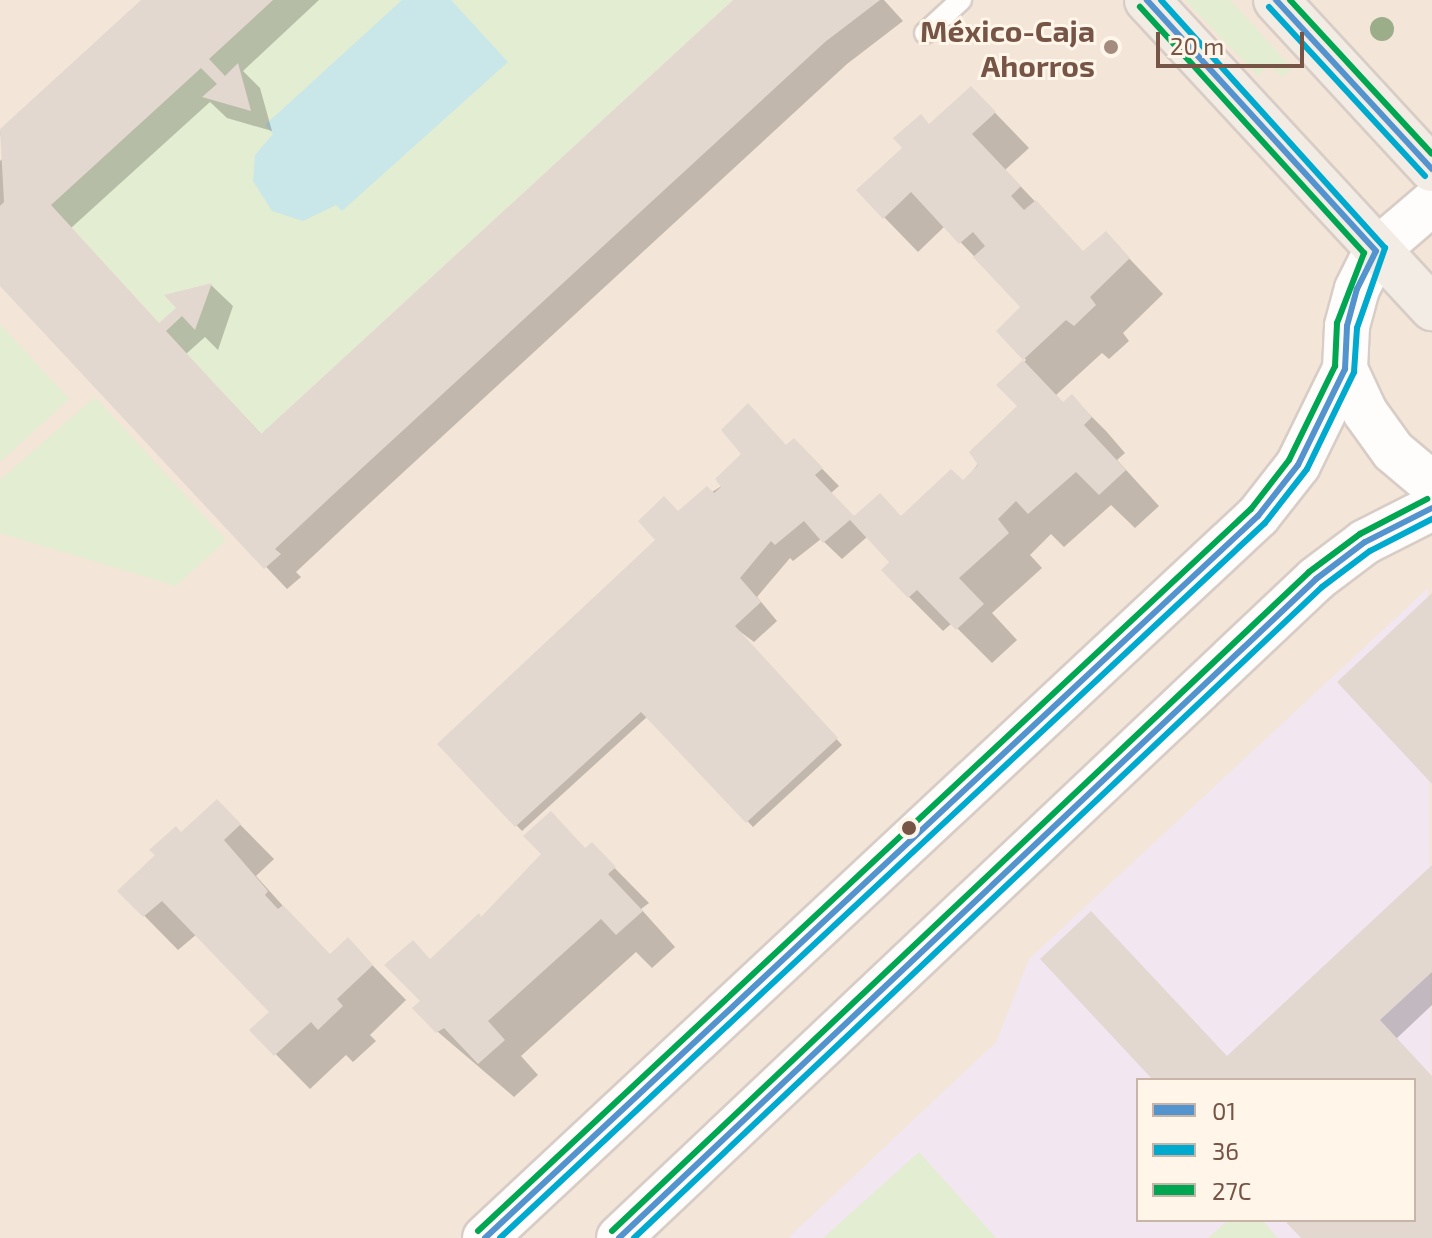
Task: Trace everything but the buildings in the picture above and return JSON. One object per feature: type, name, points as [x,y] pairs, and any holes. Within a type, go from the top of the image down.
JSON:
[{"type":"main road","points":[[1147,0],[1432,308]]},
{"type":"main road","points":[[1276,0],[1432,169]]},
{"type":"main road","points":[[485,1238],[1258,516],[1298,465],[1345,369],[1351,314],[1376,251],[1432,203]]},
{"type":"main road","points":[[1345,369],[1365,412],[1393,451],[1432,484]]},
{"type":"main road","points":[[619,1238],[1316,579],[1365,542],[1432,508]]},
{"type":"lane","points":[[925,33],[961,0]]},
{"type":"shaded area","points":[[0,0],[1432,0],[1432,1238],[0,1238]]},
{"type":"shaded area","points":[[1428,588],[1432,1238],[788,1238],[996,1042],[1029,959]]},
{"type":"green space","points":[[273,0],[733,0],[261,434],[166,331],[182,316],[195,329],[211,283],[165,295],[176,308],[159,323],[51,205],[201,68],[217,84],[203,96],[251,111],[239,64],[225,76],[209,59]]},
{"type":"green space","points":[[1185,0],[1230,0],[1292,68],[1282,77],[1268,64],[1258,76]]},
{"type":"green space","points":[[0,324],[69,399],[0,462]]},
{"type":"green space","points":[[95,397],[226,540],[176,586],[0,533],[0,480]]},
{"type":"green space","points":[[919,1152],[996,1238],[823,1238]]},
{"type":"green space","points":[[1226,1222],[1264,1222],[1278,1238],[1208,1238]]},
{"type":"water","points":[[402,0],[451,0],[508,62],[342,211],[336,205],[303,221],[272,211],[253,181],[255,155],[273,134],[265,125]]},
{"type":"transit line","name":"01","points":[[485,1238],[1258,516],[1298,465],[1345,369],[1347,326],[1357,289],[1376,251],[1147,0]]},
{"type":"transit line","name":"36","points":[[500,1238],[1265,523],[1307,469],[1354,372],[1357,328],[1385,248],[1161,0]]},
{"type":"transit line","name":"01","points":[[1276,0],[1432,169]]},
{"type":"transit line","name":"27C","points":[[1290,0],[1432,154]]},
{"type":"transit line","name":"27C","points":[[478,1231],[1251,509],[1289,460],[1335,366],[1337,323],[1364,253],[1140,7]]},
{"type":"transit line","name":"36","points":[[1269,7],[1425,176]]},
{"type":"transit line","name":"27C","points":[[612,1231],[1309,572],[1360,534],[1427,499]]},
{"type":"transit line","name":"01","points":[[619,1238],[1316,579],[1365,542],[1432,508]]},
{"type":"transit line","name":"36","points":[[634,1238],[1322,587],[1370,551],[1432,519]]},
{"type":"place","name":"México-Caja Ahorros","points":[[1111,47]]}]
